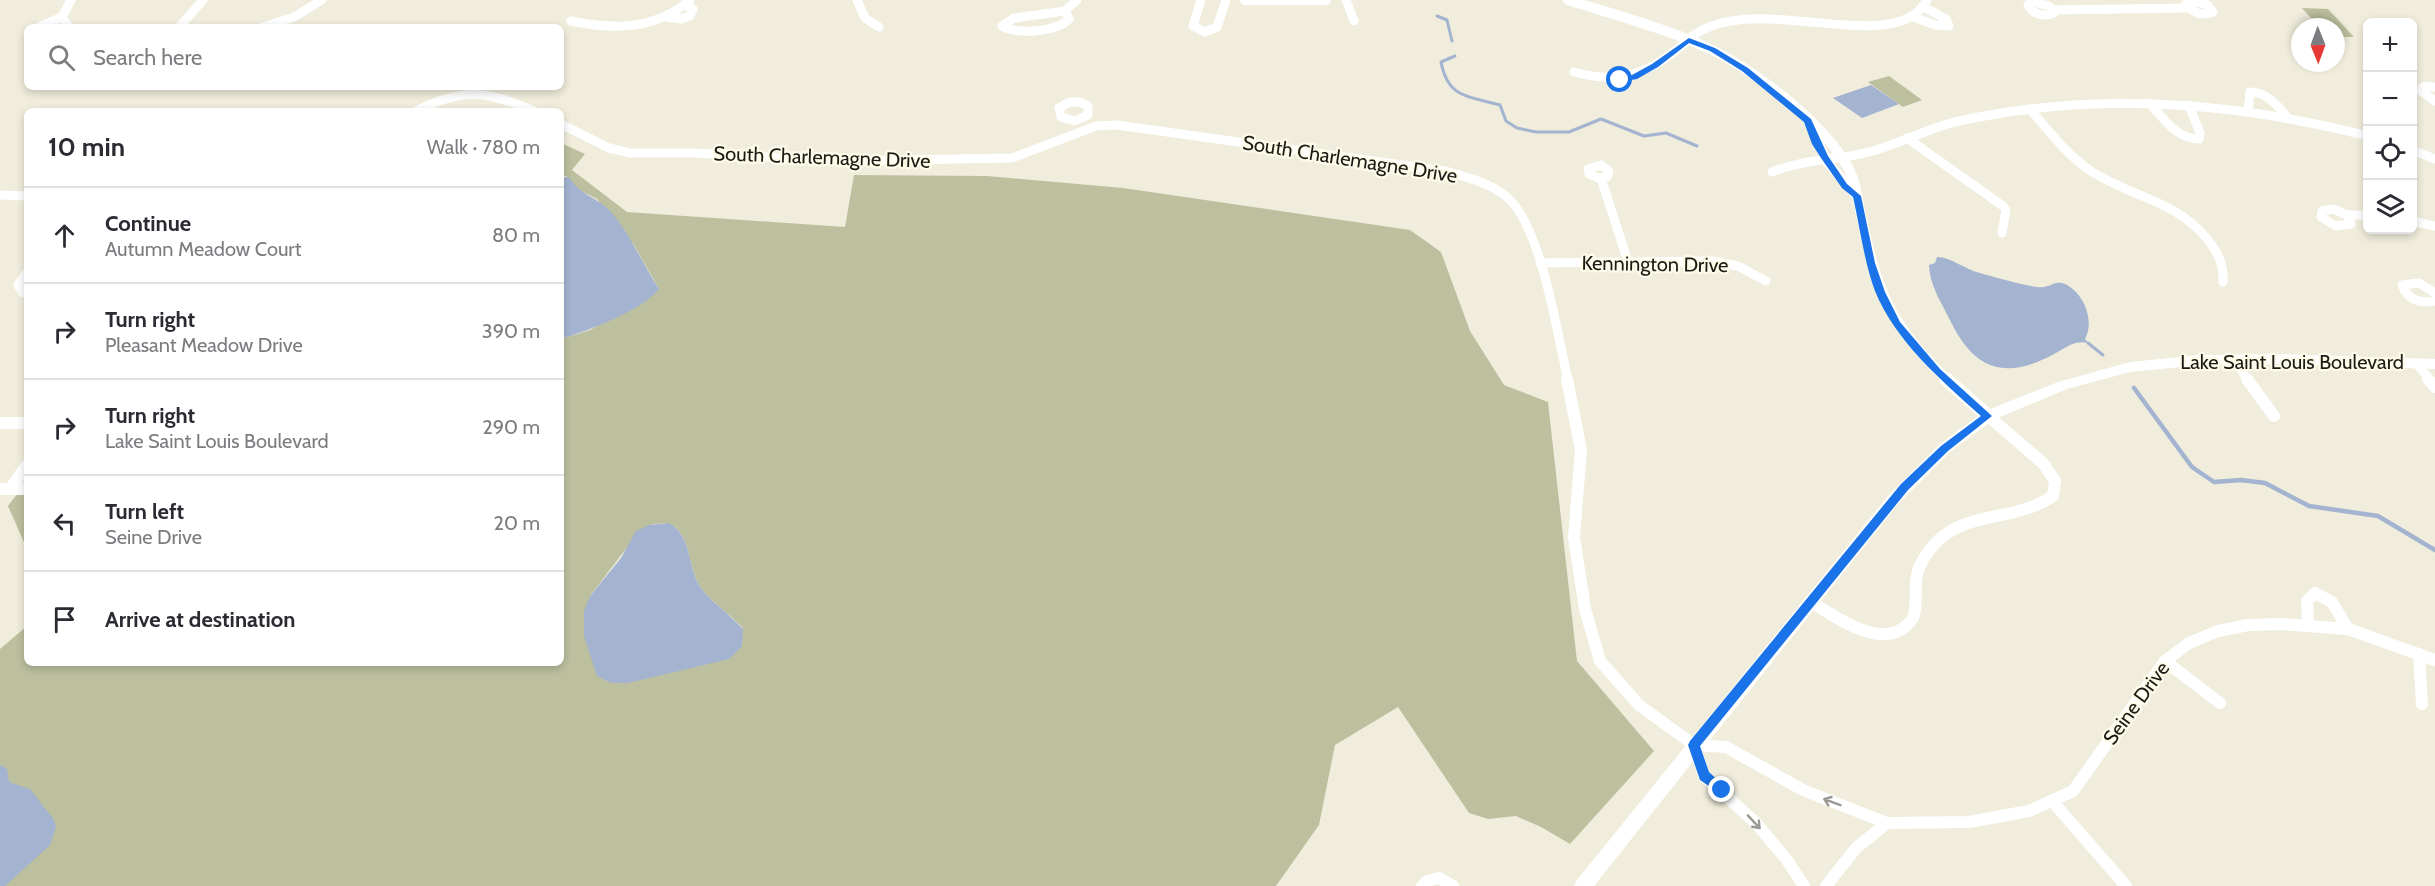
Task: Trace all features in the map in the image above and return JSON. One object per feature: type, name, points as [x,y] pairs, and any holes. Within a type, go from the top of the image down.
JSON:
[{"type":"main road","name":"Lake Saint Louis Boulevard","points":[[1583,886],[1694,745],[1904,487],[1945,448],[1988,416],[2063,385],[2130,368],[2184,361],[2233,359],[2435,364]]},
{"type":"street","points":[[46,24],[62,17],[71,0]]},
{"type":"street","points":[[182,24],[202,0]]},
{"type":"street","points":[[272,24],[294,17],[322,0]]},
{"type":"street","points":[[857,0],[866,18],[879,27]]},
{"type":"street","points":[[1065,11],[1069,18],[1064,24],[1016,32],[1007,31],[1002,26],[1006,21],[1014,18],[1065,11],[1077,0]]},
{"type":"street","points":[[1201,0],[1193,26],[1204,32],[1217,27],[1226,0]]},
{"type":"street","points":[[1245,0],[1326,0]]},
{"type":"street","points":[[1346,0],[1354,21]]},
{"type":"street","points":[[1558,0],[1570,1],[1642,21],[1712,49],[1745,70],[1831,141],[1857,183],[1857,196],[1871,263],[1880,292],[1897,323],[1937,372],[2043,463],[2055,481],[2053,496],[2041,506],[1987,516],[1951,530],[1925,555],[1914,585],[1915,614],[1908,626],[1895,632],[1878,634],[1858,631],[1810,601]]},
{"type":"street","points":[[2053,10],[2050,15],[2036,14],[2028,7],[2034,1],[2046,4],[2053,10],[2188,8],[2202,14],[2213,12],[2211,6],[2205,2],[2189,2],[2186,4],[2188,8]]},
{"type":"street","points":[[571,21],[598,28],[622,27],[667,16],[688,2]]},
{"type":"street","points":[[1574,72],[1607,80],[1634,77],[1655,65],[1699,32],[1744,19],[1776,17],[1843,25],[1879,25],[1911,16],[1925,4],[1941,15],[1949,26],[1935,25],[1911,16]]},
{"type":"street","points":[[62,17],[67,24]]},
{"type":"street","points":[[2435,87],[2424,86],[2420,90],[2435,101]]},
{"type":"street","points":[[422,108],[448,96],[475,92],[507,98],[528,108]]},
{"type":"street","points":[[2248,110],[2250,92],[2259,92],[2288,117]]},
{"type":"street","points":[[2149,103],[2179,135],[2199,139],[2189,105]]},
{"type":"street","points":[[1772,172],[1801,161],[1875,151],[1957,121],[2030,109],[2149,103],[2189,105],[2248,110],[2363,135]]},
{"type":"street","points":[[2030,109],[2070,155],[2098,176],[2152,196],[2186,215],[2199,226],[2224,264],[2223,282]]},
{"type":"street","points":[[1080,120],[1085,130]]},
{"type":"street","points":[[1808,120],[1816,144],[1825,158],[1844,186],[1857,196]]},
{"type":"street","name":"South Charlemagne Drive","points":[[564,125],[609,148],[630,153],[695,153],[850,161],[1012,158],[1085,130],[1117,125],[1429,169],[1476,179],[1510,200],[1522,215],[1540,263],[1580,429],[1581,450],[1577,475],[1574,537],[1585,609],[1600,660],[1639,705],[1694,745]]},
{"type":"street","points":[[1907,138],[2003,206],[2006,210],[2002,233]]},
{"type":"street","points":[[2417,152],[2435,159]]},
{"type":"street","points":[[1602,178],[1628,262]]},
{"type":"street","points":[[0,195],[24,196]]},
{"type":"street","points":[[2347,215],[2363,215]]},
{"type":"street","points":[[2417,222],[2435,226]]},
{"type":"street","name":"Kennington Drive","points":[[1540,263],[1712,261],[1738,266],[1766,280]]},
{"type":"street","points":[[24,276],[18,285],[24,293]]},
{"type":"street","points":[[2435,293],[2418,283],[2408,282],[2402,285],[2407,295],[2417,300],[2428,303],[2435,301]]},
{"type":"street","points":[[2233,359],[2274,417]]},
{"type":"street","points":[[2416,363],[2435,387]]},
{"type":"street","points":[[0,423],[24,423]]},
{"type":"street","points":[[5,489],[24,468]]},
{"type":"street","points":[[5,489],[24,489]]},
{"type":"street","points":[[2308,624],[2307,601],[2314,593],[2330,599],[2339,610],[2348,629]]},
{"type":"street","name":"Seine Drive","points":[[1694,745],[1726,747],[1745,760],[1803,790],[1887,823],[1969,822],[2029,811],[2073,791],[2165,661],[2189,643],[2218,631],[2248,625],[2308,624],[2348,629],[2435,660]]},
{"type":"street","points":[[2420,654],[2422,704]]},
{"type":"street","points":[[2165,661],[2220,703]]},
{"type":"street","points":[[1694,745],[1704,776],[1756,823],[1787,860],[1804,886]]},
{"type":"street","points":[[2052,802],[2126,886]]},
{"type":"street","points":[[1826,886],[1856,848],[1887,823]]},
{"type":"street","points":[[1422,886],[1427,881],[1439,879],[1454,886]]},
{"type":"green space","points":[[2302,8],[2328,9],[2336,18],[2311,18]]},
{"type":"green space","points":[[2345,27],[2354,37],[2345,37]]},
{"type":"green space","points":[[1889,76],[1922,100],[1903,107],[1868,82]]},
{"type":"green space","points":[[564,144],[585,154],[572,170],[627,212],[845,227],[854,175],[987,176],[1123,188],[1410,230],[1441,252],[1470,331],[1504,385],[1548,402],[1577,661],[1654,751],[1570,844],[1516,816],[1488,819],[1469,813],[1398,707],[1335,745],[1319,825],[1276,886],[0,886],[0,649],[24,629],[24,666],[564,666],[564,338],[590,330],[659,289],[634,245],[597,199],[579,190],[564,176]],"holes":[[[669,523],[682,535],[699,585],[743,628],[656,675],[628,683],[590,596],[645,528],[652,524]]]},
{"type":"green space","points":[[24,485],[24,542],[8,506]]},
{"type":"water","points":[[1871,85],[1899,104],[1862,118],[1833,98]]},
{"type":"water","points":[[564,177],[570,178],[579,189],[612,213],[659,289],[627,313],[564,338]]},
{"type":"water","points":[[1937,257],[1948,259],[1975,271],[2022,284],[2038,287],[2056,283],[2065,284],[2078,294],[2086,308],[2089,324],[2085,339],[2088,343],[2074,344],[2022,367],[1995,366],[1983,361],[1961,340],[1937,296],[1929,265],[1935,263]]},
{"type":"water","points":[[669,523],[682,535],[699,585],[743,629],[742,646],[729,659],[628,683],[611,683],[597,676],[584,636],[584,611],[590,596],[621,558],[636,531],[649,525]]},
{"type":"water","points":[[0,765],[7,769],[9,782],[30,789],[54,820],[56,827],[50,845],[5,886],[0,886]]},
{"type":"waterway","points":[[1437,16],[1447,20],[1452,41]]},
{"type":"waterway","points":[[1455,56],[1441,62],[1449,83],[1462,94],[1500,105],[1506,121],[1517,128],[1536,132],[1569,132],[1601,119],[1644,136],[1666,133],[1697,146]]},
{"type":"waterway","points":[[2088,343],[2103,355]]},
{"type":"waterway","points":[[2134,388],[2192,467],[2214,482],[2241,480],[2265,483],[2309,506],[2378,516],[2435,550]]},
{"type":"route","points":[[1620,80],[1634,77],[1655,65],[1689,40],[1712,49],[1745,70],[1808,120],[1816,144],[1825,158],[1844,186],[1857,196],[1871,263],[1880,292],[1897,323],[1937,372],[1988,416],[1945,448],[1904,487],[1694,745],[1704,776],[1722,790]]}]
